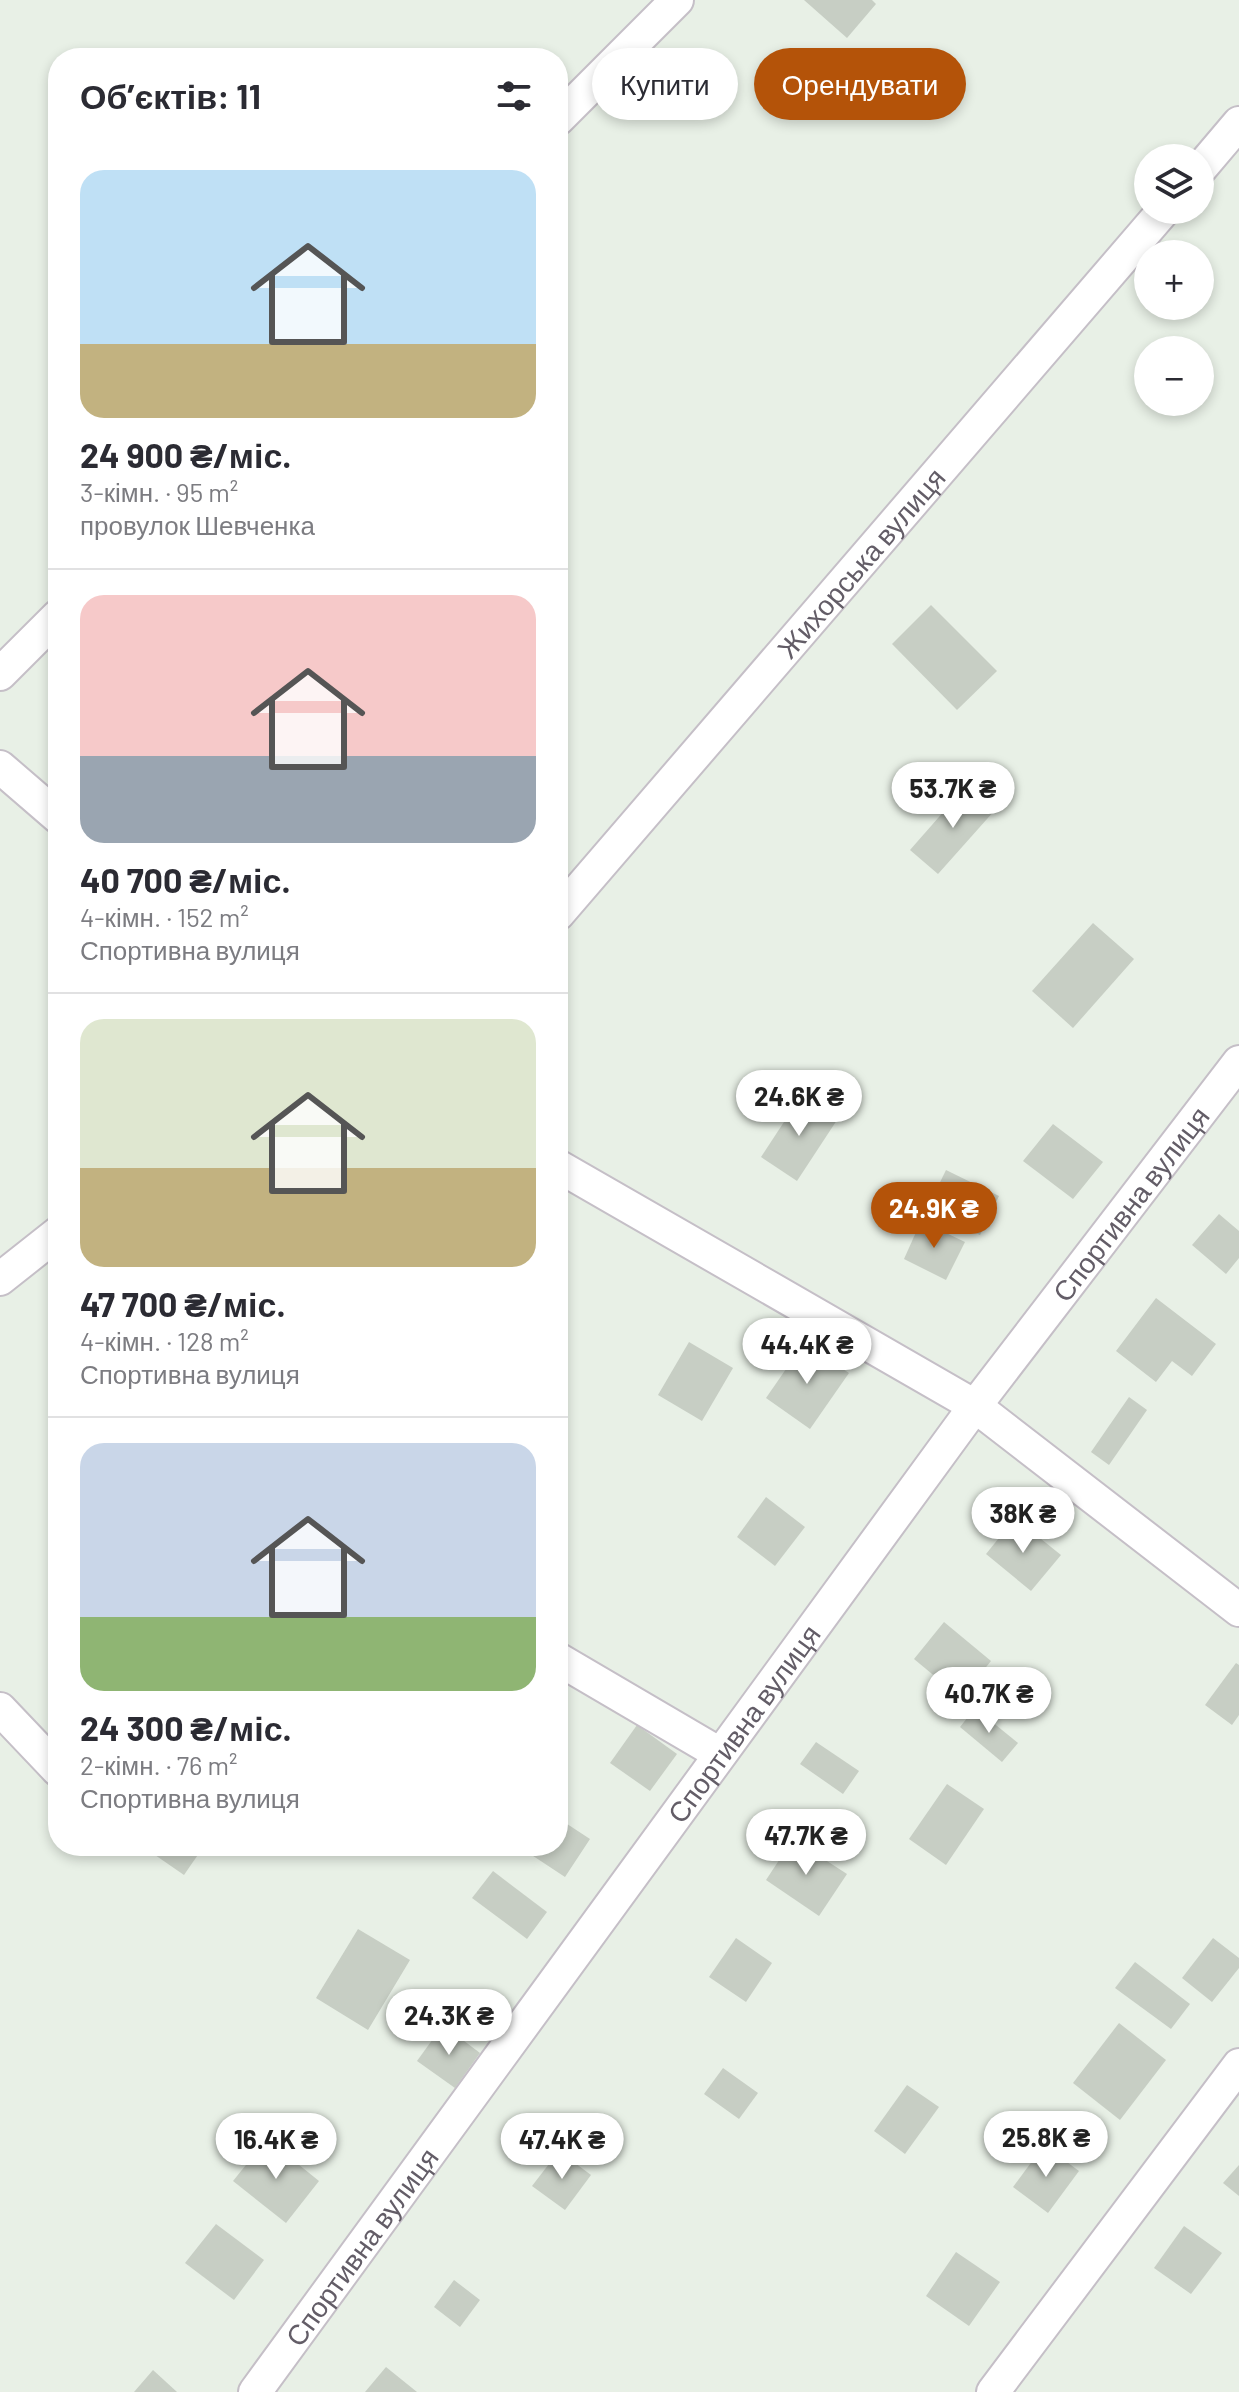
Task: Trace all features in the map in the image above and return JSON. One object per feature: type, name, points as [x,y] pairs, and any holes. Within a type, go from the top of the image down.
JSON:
[{"type":"street","points":[[568,109],[677,0]]},
{"type":"street","points":[[1214,152],[1239,123]]},
{"type":"street","name":"Жихорська вулиця","points":[[568,902],[1152,224]]},
{"type":"street","points":[[0,674],[48,626]]},
{"type":"street","points":[[0,767],[48,808]]},
{"type":"street","name":"Спортивна вулиця","points":[[255,2392],[975,1406],[1239,1062]]},
{"type":"street","points":[[568,1172],[975,1406],[1239,1610]]},
{"type":"street","points":[[0,1279],[48,1241]]},
{"type":"street","points":[[568,1665],[720,1754]]},
{"type":"street","points":[[0,1709],[48,1759]]},
{"type":"street","points":[[993,2392],[1239,2065]]},
{"type":"building","points":[[804,0],[872,0],[876,4],[847,38]]},
{"type":"building","points":[[931,605],[997,671],[957,710],[892,644]]},
{"type":"building","points":[[967,785],[995,810],[938,874],[910,850]]},
{"type":"building","points":[[1093,923],[1134,959],[1073,1028],[1032,991]]},
{"type":"building","points":[[801,1096],[837,1120],[797,1181],[761,1157]]},
{"type":"building","points":[[1053,1124],[1103,1162],[1073,1199],[1023,1161]]},
{"type":"building","points":[[946,1170],[999,1196],[980,1235],[927,1209]]},
{"type":"building","points":[[1219,1214],[1239,1231],[1239,1258],[1226,1274],[1192,1245]]},
{"type":"building","points":[[921,1221],[965,1242],[946,1280],[904,1259]]},
{"type":"building","points":[[1156,1298],[1216,1344],[1192,1376],[1172,1361],[1156,1382],[1116,1351]]},
{"type":"building","points":[[689,1342],[733,1368],[702,1421],[658,1395]]},
{"type":"building","points":[[804,1343],[849,1373],[810,1429],[766,1398]]},
{"type":"building","points":[[1129,1397],[1147,1410],[1109,1465],[1091,1452]]},
{"type":"building","points":[[766,1497],[805,1527],[775,1566],[737,1537]]},
{"type":"building","points":[[1015,1518],[1061,1555],[1031,1591],[986,1554]]},
{"type":"building","points":[[944,1622],[991,1661],[961,1698],[914,1659]]},
{"type":"building","points":[[1236,1663],[1239,1665],[1239,1715],[1232,1725],[1205,1705]]},
{"type":"building","points":[[975,1708],[1018,1743],[1002,1762],[960,1727]]},
{"type":"building","points":[[637,1725],[677,1754],[650,1791],[610,1763]]},
{"type":"building","points":[[816,1742],[859,1771],[843,1794],[800,1764]]},
{"type":"building","points":[[947,1784],[984,1809],[946,1865],[909,1839]]},
{"type":"building","points":[[568,1825],[590,1839],[565,1877],[533,1856],[568,1856]]},
{"type":"building","points":[[793,1839],[847,1874],[819,1916],[766,1880]]},
{"type":"building","points":[[156,1856],[197,1856],[184,1875]]},
{"type":"building","points":[[493,1871],[547,1912],[527,1939],[472,1898]]},
{"type":"building","points":[[358,1929],[410,1960],[368,2030],[316,1998]]},
{"type":"building","points":[[736,1938],[772,1963],[746,2002],[709,1977]]},
{"type":"building","points":[[1213,1938],[1239,1958],[1239,1968],[1212,2002],[1182,1978]]},
{"type":"building","points":[[1135,1962],[1190,2004],[1171,2029],[1115,1988]]},
{"type":"building","points":[[1119,2023],[1166,2060],[1120,2120],[1073,2083]]},
{"type":"building","points":[[443,2025],[480,2053],[455,2088],[417,2061]]},
{"type":"building","points":[[723,2068],[758,2093],[739,2119],[704,2094]]},
{"type":"building","points":[[907,2085],[939,2107],[905,2154],[874,2131]]},
{"type":"building","points":[[267,2139],[319,2181],[286,2223],[233,2181]]},
{"type":"building","points":[[1044,2145],[1079,2171],[1048,2213],[1013,2187]]},
{"type":"building","points":[[559,2151],[591,2175],[565,2210],[532,2186]]},
{"type":"building","points":[[1239,2165],[1239,2196],[1223,2183]]},
{"type":"building","points":[[216,2224],[264,2260],[234,2300],[185,2263]]},
{"type":"building","points":[[1184,2226],[1222,2253],[1191,2294],[1154,2268]]},
{"type":"building","points":[[956,2252],[1000,2282],[969,2326],[926,2296]]},
{"type":"building","points":[[454,2280],[480,2300],[460,2327],[434,2307]]},
{"type":"building","points":[[386,2367],[417,2392],[365,2392]]},
{"type":"building","points":[[153,2370],[177,2392],[134,2392]]}]
